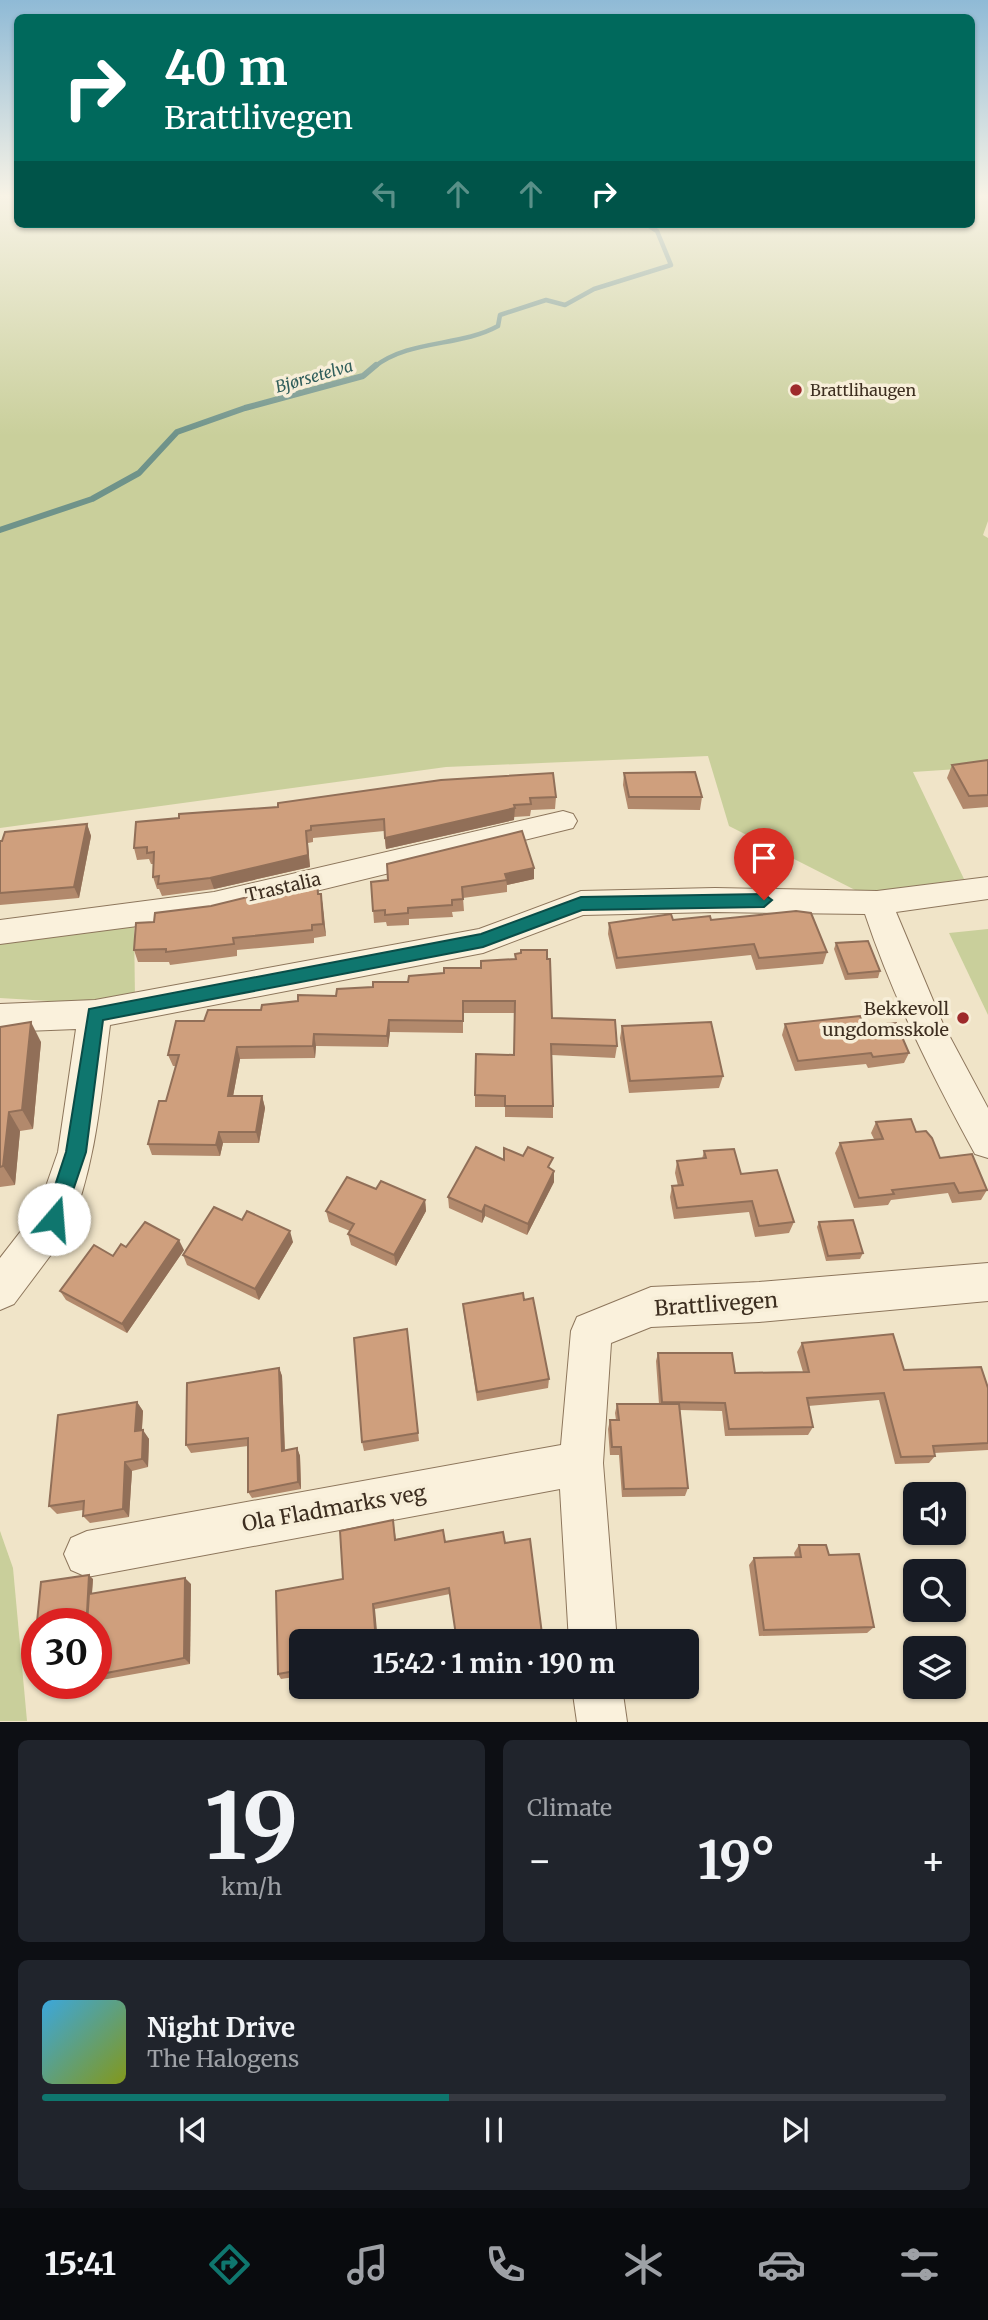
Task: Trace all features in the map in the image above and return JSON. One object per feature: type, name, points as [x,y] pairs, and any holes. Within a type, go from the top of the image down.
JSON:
[{"type":"street","name":"Trastalia","points":[[0,932],[214,904],[563,821]]},
{"type":"street","points":[[0,1018],[95,1014],[483,941],[581,903],[715,900],[877,903],[988,888]]},
{"type":"street","points":[[877,903],[891,947],[954,1083],[988,1142]]},
{"type":"street","points":[[0,1290],[54,1219],[76,1152],[95,1014]]},
{"type":"street","name":"Brattlivegen","points":[[592,1629],[581,1463],[591,1331],[651,1307],[759,1302],[988,1282]]},
{"type":"street","name":"Ola Fladmarks veg","points":[[87,1553],[581,1463]]},
{"type":"street","points":[[598,1699],[601,1721]]},
{"type":"green space","points":[[0,275],[988,275],[988,521],[983,535],[988,538],[988,767],[913,772],[964,879],[863,894],[729,826],[708,756],[446,767],[0,828]]},
{"type":"green space","points":[[134,921],[135,1000],[98,1004],[0,998],[0,940]]},
{"type":"green space","points":[[988,929],[988,1015],[949,933]]},
{"type":"green space","points":[[0,1531],[13,1568],[21,1655],[21,1699],[25,1699],[27,1721],[0,1721]]},
{"type":"building","points":[[988,760],[988,795],[969,796],[952,765]]},
{"type":"building","points":[[695,772],[702,797],[629,797],[624,773]]},
{"type":"building","points":[[553,773],[556,797],[530,798],[531,804],[514,805],[515,808],[385,838],[384,819],[311,826],[311,830],[306,831],[308,855],[210,878],[158,884],[159,876],[153,877],[154,852],[147,853],[147,847],[134,848],[136,822],[179,818],[179,814],[278,807],[278,803],[441,780]]},
{"type":"building","points":[[87,824],[74,887],[0,893],[0,841],[5,832]]},
{"type":"building","points":[[522,831],[534,868],[505,874],[507,880],[462,887],[463,899],[452,900],[452,905],[408,908],[408,913],[385,915],[385,910],[373,911],[371,882],[388,880],[387,864]]},
{"type":"building","points":[[317,881],[318,894],[321,894],[323,924],[312,925],[312,930],[233,938],[234,944],[166,952],[166,949],[134,950],[136,923],[154,922],[155,913],[211,906]]},
{"type":"building","points":[[796,911],[811,913],[827,952],[759,958],[754,944],[617,958],[609,923],[671,914],[673,920],[710,916],[711,920]]},
{"type":"building","points":[[868,941],[880,971],[848,974],[836,943]]},
{"type":"building","points":[[521,950],[547,950],[547,959],[550,959],[552,1018],[615,1020],[617,1046],[551,1044],[553,1106],[505,1106],[505,1096],[475,1095],[476,1054],[514,1055],[515,1001],[463,1001],[463,1021],[389,1020],[387,1036],[314,1034],[313,1046],[237,1047],[228,1096],[262,1096],[256,1132],[219,1132],[216,1145],[148,1144],[159,1101],[166,1101],[179,1055],[168,1055],[176,1021],[204,1021],[208,1010],[261,1010],[262,1005],[298,1001],[298,995],[336,996],[337,989],[373,987],[373,982],[408,982],[409,976],[444,973],[444,968],[481,968],[481,961],[516,959],[515,954],[521,953]]},
{"type":"building","points":[[860,1016],[864,1026],[896,1023],[909,1053],[873,1057],[871,1053],[798,1061],[785,1024]]},
{"type":"building","points":[[31,1022],[22,1110],[9,1112],[3,1166],[0,1167],[0,1027]]},
{"type":"building","points":[[711,1022],[723,1076],[630,1081],[622,1026]]},
{"type":"building","points":[[911,1119],[916,1132],[926,1131],[932,1138],[940,1158],[972,1154],[987,1190],[959,1193],[954,1183],[892,1190],[894,1194],[859,1198],[840,1143],[883,1139],[876,1122]]},
{"type":"building","points":[[476,1147],[504,1160],[504,1148],[523,1156],[528,1147],[553,1158],[548,1167],[554,1171],[528,1224],[485,1205],[482,1212],[448,1197]]},
{"type":"building","points":[[734,1149],[741,1174],[777,1170],[794,1222],[759,1226],[752,1201],[677,1208],[672,1186],[683,1185],[677,1161],[706,1158],[704,1151]]},
{"type":"building","points":[[347,1177],[376,1189],[381,1181],[425,1200],[394,1255],[348,1234],[354,1224],[326,1211]]},
{"type":"building","points":[[214,1207],[242,1220],[247,1211],[290,1231],[255,1289],[183,1255]]},
{"type":"building","points":[[853,1220],[863,1253],[828,1256],[819,1222]]},
{"type":"building","points":[[145,1222],[179,1240],[122,1324],[60,1291],[94,1245],[113,1256],[121,1244],[126,1247]]},
{"type":"building","points":[[523,1293],[524,1300],[533,1298],[549,1379],[477,1392],[463,1304]]},
{"type":"building","points":[[407,1329],[418,1433],[362,1442],[354,1338]]},
{"type":"building","points":[[893,1334],[904,1370],[981,1367],[988,1388],[988,1443],[933,1446],[935,1456],[901,1457],[884,1393],[807,1398],[813,1427],[729,1429],[725,1403],[662,1402],[658,1353],[732,1353],[735,1373],[809,1372],[802,1343]]},
{"type":"building","points":[[279,1368],[282,1451],[297,1448],[298,1482],[248,1492],[248,1438],[186,1445],[187,1383]]},
{"type":"building","points":[[137,1402],[135,1431],[143,1430],[142,1459],[125,1462],[123,1509],[83,1516],[84,1501],[49,1506],[58,1415]]},
{"type":"building","points":[[617,1404],[679,1404],[688,1488],[624,1489],[621,1447],[612,1447],[610,1420],[619,1420]]},
{"type":"building","points":[[393,1520],[395,1540],[443,1530],[445,1542],[503,1532],[505,1543],[530,1539],[541,1629],[455,1629],[449,1588],[373,1604],[375,1629],[289,1629],[289,1672],[278,1674],[276,1591],[343,1579],[340,1531]]},
{"type":"building","points":[[799,1545],[826,1545],[829,1555],[859,1554],[874,1627],[764,1630],[754,1558],[801,1557]]},
{"type":"building","points":[[89,1575],[87,1608],[38,1608],[41,1582]]},
{"type":"building","points":[[185,1578],[184,1658],[112,1672],[112,1608],[88,1608],[89,1594]]},
{"type":"waterway","name":"Bjørsetelva","points":[[374,367],[388,358],[419,347],[483,333],[498,326],[500,315],[546,300],[565,305],[594,289],[638,275]]},
{"type":"waterway","name":"Bjørsetelva","points":[[0,530],[92,499],[139,473],[177,432],[245,408],[363,376],[376,365]]},
{"type":"place","name":"Brattlihaugen","points":[[796,390]]},
{"type":"place","name":"Bekkevoll ungdomsskole","points":[[963,1018]]},
{"type":"route","points":[[54,1219],[76,1152],[95,1014],[229,991],[352,964],[483,941],[581,903],[764,900]]}]
